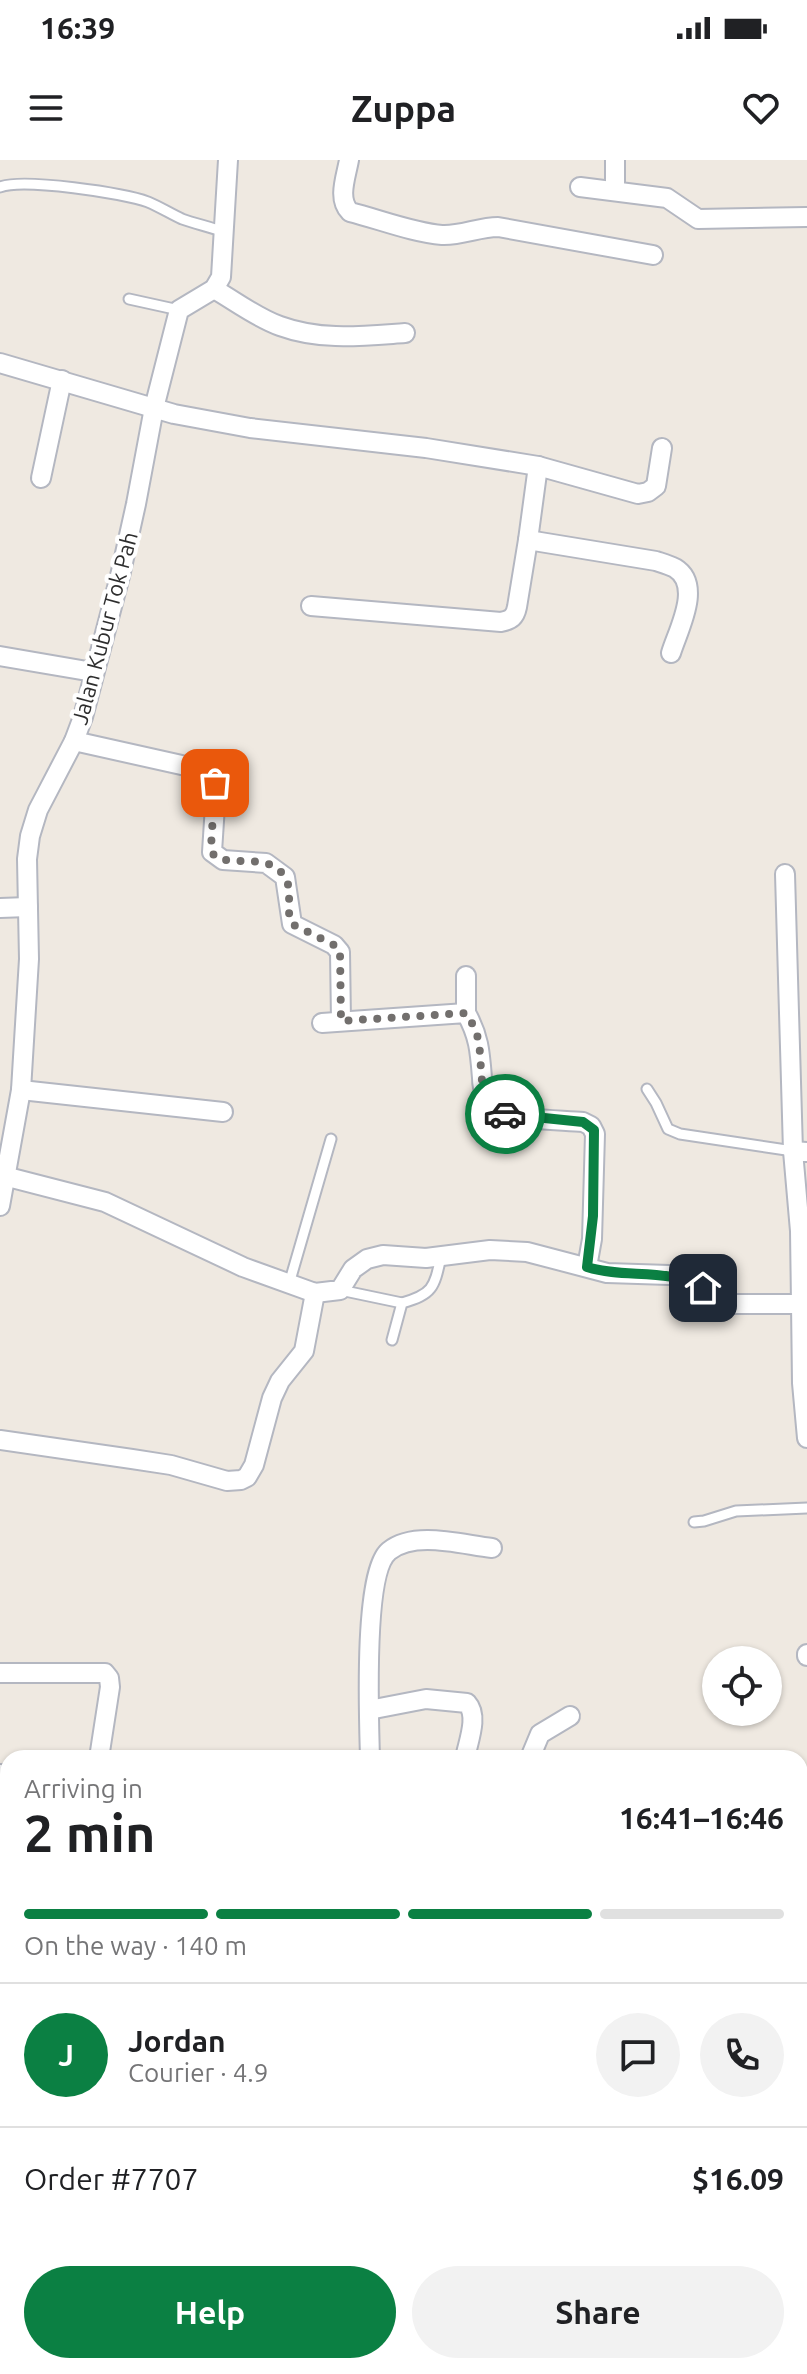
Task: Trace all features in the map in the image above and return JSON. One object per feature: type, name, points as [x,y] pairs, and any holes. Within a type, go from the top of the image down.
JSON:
[{"type":"street","points":[[179,310],[214,289],[221,277],[228,160]]},
{"type":"street","points":[[349,160],[343,199],[350,212],[440,235],[458,235],[482,227],[498,227],[653,255]]},
{"type":"street","points":[[615,160],[615,189]]},
{"type":"street","points":[[580,187],[615,189],[667,198],[698,219],[807,217]]},
{"type":"street","points":[[214,289],[278,326],[312,335],[343,337],[405,333]]},
{"type":"street","name":"Jalan Kubur Tok Pah","points":[[0,1206],[3,1175],[21,1090],[29,959],[27,859],[30,836],[38,810],[83,717],[136,504],[154,408],[179,310]]},
{"type":"street","points":[[0,363],[154,408],[250,428],[426,448],[538,466],[638,494],[656,486],[662,448]]},
{"type":"street","points":[[41,478],[62,380]]},
{"type":"street","points":[[311,606],[509,621],[517,607],[538,466]]},
{"type":"street","points":[[528,540],[620,554],[675,568],[688,585],[688,598],[671,653]]},
{"type":"street","points":[[0,656],[93,672]]},
{"type":"street","points":[[74,741],[195,768],[212,777],[216,790],[211,847],[214,856],[223,860],[266,863],[285,877],[292,924],[334,945],[340,952],[341,1021]]},
{"type":"street","points":[[785,874],[800,1152],[801,1304],[807,1438]]},
{"type":"street","points":[[0,908],[28,907]]},
{"type":"street","points":[[466,976],[466,1013],[477,1033],[482,1084],[487,1101],[496,1111],[510,1116],[583,1122],[594,1130],[593,1216],[587,1267]]},
{"type":"street","points":[[322,1023],[466,1013]]},
{"type":"street","points":[[21,1090],[223,1112]]},
{"type":"street","points":[[3,1175],[105,1202],[243,1267],[315,1293],[340,1290],[353,1269],[367,1259],[383,1255],[426,1258],[490,1250],[527,1252],[607,1273],[686,1278],[721,1301],[733,1304],[801,1304]]},
{"type":"street","points":[[0,1440],[171,1465],[227,1481],[241,1480],[254,1465],[272,1398],[280,1381],[304,1351],[315,1293]]},
{"type":"street","points":[[370,1750],[371,1608],[380,1564],[387,1552],[422,1540],[492,1548]]},
{"type":"street","points":[[0,1673],[105,1673],[110,1687],[100,1750]]},
{"type":"street","points":[[369,1710],[426,1699],[467,1703],[473,1716],[467,1750]]},
{"type":"street","points":[[533,1750],[540,1734],[570,1716]]},
{"type":"lane","points":[[0,187],[16,183],[40,184],[129,198],[148,202],[183,219],[224,232]]},
{"type":"lane","points":[[129,299],[179,310]]},
{"type":"lane","points":[[647,1089],[668,1129],[680,1134],[800,1152]]},
{"type":"lane","points":[[289,1284],[331,1139]]},
{"type":"lane","points":[[340,1290],[402,1303],[423,1297],[431,1290],[442,1256]]},
{"type":"lane","points":[[392,1340],[402,1303]]},
{"type":"lane","points":[[694,1522],[736,1511],[807,1508]]},
{"type":"way so far","points":[[215,783],[211,847],[214,856],[223,860],[266,863],[285,877],[292,924],[334,945],[340,952],[341,1021],[466,1013],[477,1033],[482,1084],[487,1101],[496,1111],[505,1114]]},
{"type":"route","points":[[505,1114],[583,1122],[594,1130],[592,1239],[587,1267],[607,1273],[686,1278],[703,1288]]}]
